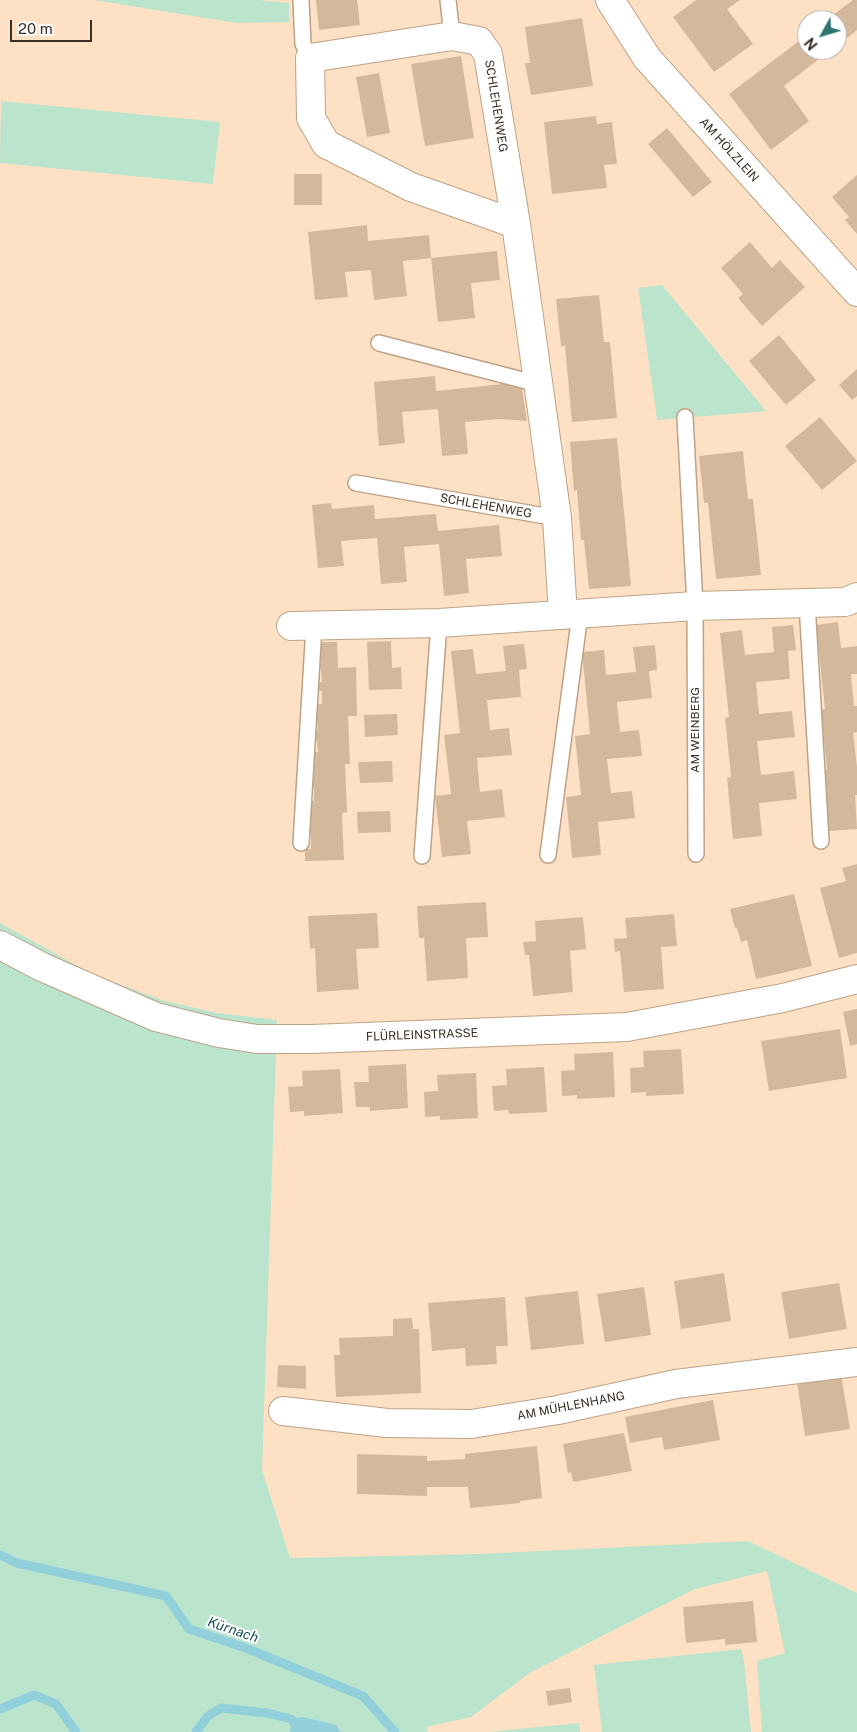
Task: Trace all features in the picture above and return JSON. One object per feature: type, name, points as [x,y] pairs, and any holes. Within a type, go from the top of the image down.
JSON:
[{"type":"street","name":"AM HÖLZLEIN","points":[[610,0],[647,58],[857,292]]},
{"type":"street","name":"SCHLEHENWEG","points":[[310,58],[452,36],[479,41],[488,54],[516,224],[571,615]]},
{"type":"street","points":[[310,58],[311,118],[326,144],[411,187],[516,224]]},
{"type":"street","points":[[303,626],[440,623],[695,606],[845,602],[857,597]]},
{"type":"street","name":"FLÜRLEINSTRASSE","points":[[0,945],[42,967],[156,1017],[219,1033],[257,1039],[311,1039],[627,1027],[783,998],[857,980]]},
{"type":"street","name":"AM MÜHLENHANG","points":[[283,1411],[387,1423],[471,1424],[558,1410],[676,1384],[857,1362]]},
{"type":"lane","points":[[301,0],[303,44],[310,58]]},
{"type":"lane","points":[[448,0],[452,36]]},
{"type":"lane","points":[[379,343],[538,384]]},
{"type":"lane","name":"AM WEINBERG","points":[[685,417],[695,606],[696,854]]},
{"type":"lane","name":"SCHLEHENWEG","points":[[356,483],[557,518]]},
{"type":"lane","points":[[807,603],[821,841]]},
{"type":"lane","points":[[548,855],[571,615]]},
{"type":"lane","points":[[422,856],[440,623]]},
{"type":"lane","points":[[301,844],[303,626]]},
{"type":"green space","points":[[94,0],[258,0],[289,3],[289,22],[236,23]]},
{"type":"green space","points":[[1,101],[220,122],[213,184],[0,163]]},
{"type":"green space","points":[[662,285],[766,411],[657,420],[638,288]]},
{"type":"green space","points":[[0,923],[92,974],[165,1001],[217,1013],[277,1020],[262,1470],[290,1558],[478,1554],[748,1541],[857,1593],[857,1732],[762,1732],[757,1661],[785,1653],[767,1571],[695,1589],[531,1672],[471,1717],[427,1727],[427,1732],[341,1732],[336,1725],[291,1719],[290,1732],[0,1732]]},
{"type":"green space","points":[[741,1649],[744,1660],[751,1732],[602,1732],[594,1665]]},
{"type":"green space","points":[[579,1723],[580,1732],[488,1732]]},
{"type":"water","points":[[303,1717],[336,1725],[341,1732],[290,1732],[291,1719]]},
{"type":"building","points":[[316,0],[357,0],[360,25],[319,30]]},
{"type":"building","points":[[696,0],[740,0],[727,9],[753,44],[714,72],[673,17]]},
{"type":"building","points":[[853,0],[857,0],[857,30],[847,38],[847,10],[840,10]]},
{"type":"building","points":[[582,18],[593,86],[531,95],[525,63],[530,63],[525,27]]},
{"type":"building","points":[[797,43],[797,60],[818,60],[784,86],[809,121],[771,150],[729,94]]},
{"type":"building","points":[[461,56],[474,138],[425,146],[411,64]]},
{"type":"building","points":[[379,73],[390,133],[367,137],[356,77]]},
{"type":"building","points":[[596,116],[597,124],[612,122],[617,164],[604,165],[607,188],[552,194],[544,122]]},
{"type":"building","points":[[667,128],[712,182],[693,197],[648,144]]},
{"type":"building","points":[[294,174],[322,174],[322,205],[294,205]]},
{"type":"building","points":[[857,175],[857,234],[845,220],[849,217],[832,197]]},
{"type":"building","points":[[367,225],[368,241],[429,235],[431,258],[403,261],[407,296],[374,300],[371,270],[345,272],[348,297],[315,300],[308,232]]},
{"type":"building","points":[[750,242],[772,268],[780,260],[805,287],[762,326],[738,298],[743,294],[721,268]]},
{"type":"building","points":[[497,251],[500,280],[471,283],[475,318],[438,322],[431,258]]},
{"type":"building","points":[[599,295],[604,342],[610,342],[617,418],[572,422],[565,346],[561,346],[556,299]]},
{"type":"building","points":[[779,335],[816,380],[786,405],[749,361]]},
{"type":"building","points":[[857,369],[857,396],[852,400],[839,385]]},
{"type":"building","points":[[435,376],[436,391],[521,382],[527,421],[500,419],[465,422],[468,454],[442,456],[438,409],[402,412],[405,443],[379,446],[374,382]]},
{"type":"building","points":[[820,417],[857,461],[822,490],[785,446]]},
{"type":"building","points":[[617,438],[631,586],[589,589],[584,540],[581,540],[577,490],[574,491],[570,442]]},
{"type":"building","points":[[743,451],[748,499],[753,499],[761,575],[716,579],[708,503],[704,503],[699,456]]},
{"type":"building","points":[[331,503],[332,509],[374,505],[375,519],[436,514],[438,531],[499,525],[502,556],[466,559],[469,593],[444,596],[439,544],[404,547],[407,582],[381,584],[377,538],[341,541],[344,566],[318,568],[312,505]]},
{"type":"building","points":[[838,622],[841,648],[857,646],[857,674],[851,674],[854,706],[857,706],[857,732],[853,733],[857,767],[857,795],[855,795],[857,829],[829,831],[823,770],[827,770],[821,710],[825,709],[816,625]]},
{"type":"building","points":[[793,625],[796,650],[788,651],[790,679],[756,682],[759,714],[792,711],[795,737],[757,741],[761,775],[794,771],[797,799],[759,803],[762,836],[733,839],[727,778],[731,777],[725,718],[729,717],[720,633],[742,630],[745,655],[774,652],[772,627]]},
{"type":"building","points":[[391,641],[392,668],[401,667],[402,689],[369,690],[367,642]]},
{"type":"building","points":[[315,642],[337,642],[338,668],[356,667],[357,716],[348,716],[350,764],[345,764],[347,812],[342,813],[344,860],[305,861],[305,849],[311,849],[311,835],[305,835],[305,826],[310,826],[308,801],[314,801],[314,787],[308,788],[308,778],[314,778],[312,752],[318,752],[317,741],[312,741],[311,731],[318,730],[315,704],[322,704],[322,691],[317,691],[316,682],[322,682],[321,669],[317,669]]},
{"type":"building","points":[[524,644],[527,669],[519,670],[521,697],[487,700],[490,730],[509,728],[512,755],[477,758],[480,792],[502,789],[505,817],[467,821],[471,854],[442,857],[435,796],[451,794],[444,735],[460,733],[451,651],[473,649],[476,674],[506,671],[503,646]]},
{"type":"building","points":[[655,645],[657,670],[649,671],[652,698],[617,702],[620,732],[639,730],[642,756],[607,759],[611,793],[632,791],[635,818],[598,822],[601,855],[572,858],[566,797],[581,795],[575,736],[590,734],[582,652],[604,650],[606,675],[636,672],[633,647]]},
{"type":"building","points":[[397,714],[398,735],[365,737],[364,715]]},
{"type":"building","points":[[392,761],[393,782],[360,783],[358,762]]},
{"type":"building","points":[[390,811],[391,832],[358,833],[357,812]]},
{"type":"building","points":[[857,864],[857,953],[839,958],[820,888],[846,881],[842,868]]},
{"type":"building","points":[[794,894],[812,966],[756,979],[747,940],[741,942],[730,909]]},
{"type":"building","points":[[486,902],[488,937],[466,938],[468,978],[427,981],[424,938],[419,938],[417,906]]},
{"type":"building","points":[[377,913],[379,948],[356,949],[359,989],[317,992],[315,948],[310,949],[308,916]]},
{"type":"building","points":[[674,914],[677,946],[661,947],[664,989],[624,992],[620,951],[615,952],[614,939],[627,938],[625,918]]},
{"type":"building","points":[[583,917],[586,949],[570,951],[573,992],[533,996],[529,955],[525,955],[523,942],[536,941],[535,921]]},
{"type":"building","points":[[857,1009],[857,1044],[850,1046],[843,1012]]},
{"type":"building","points":[[840,1029],[847,1078],[769,1091],[761,1041]]},
{"type":"building","points":[[681,1049],[684,1094],[646,1096],[646,1092],[631,1093],[630,1068],[644,1067],[643,1051]]},
{"type":"building","points":[[613,1052],[615,1097],[577,1099],[577,1095],[562,1096],[561,1071],[575,1070],[574,1054]]},
{"type":"building","points":[[406,1064],[408,1108],[370,1111],[370,1107],[356,1107],[354,1082],[369,1082],[368,1066]]},
{"type":"building","points":[[544,1067],[547,1112],[509,1114],[508,1110],[494,1111],[492,1086],[507,1085],[506,1069]]},
{"type":"building","points":[[340,1069],[343,1113],[304,1116],[304,1111],[290,1112],[288,1087],[303,1086],[302,1071]]},
{"type":"building","points":[[476,1073],[478,1118],[440,1120],[440,1116],[425,1117],[424,1092],[438,1091],[437,1075]]},
{"type":"building","points":[[724,1273],[731,1321],[681,1329],[674,1281]]},
{"type":"building","points":[[839,1283],[847,1329],[789,1339],[781,1292]]},
{"type":"building","points":[[644,1287],[651,1335],[605,1342],[597,1294]]},
{"type":"building","points":[[578,1291],[584,1344],[531,1350],[525,1297]]},
{"type":"building","points":[[505,1297],[508,1346],[496,1346],[497,1364],[466,1366],[465,1348],[432,1351],[428,1303]]},
{"type":"building","points":[[412,1318],[413,1329],[419,1329],[421,1393],[336,1397],[334,1355],[340,1355],[339,1338],[393,1336],[393,1319]]},
{"type":"building","points":[[278,1365],[306,1366],[306,1389],[277,1387]]},
{"type":"building","points":[[841,1375],[850,1429],[805,1436],[797,1382]]},
{"type":"building","points":[[713,1400],[720,1440],[664,1450],[662,1437],[630,1443],[625,1417]]},
{"type":"building","points":[[624,1433],[632,1471],[573,1482],[571,1472],[568,1473],[563,1444]]},
{"type":"building","points":[[537,1446],[542,1498],[520,1501],[520,1503],[470,1508],[468,1487],[427,1487],[427,1496],[357,1494],[357,1454],[427,1456],[427,1461],[465,1459],[465,1454]]},
{"type":"building","points":[[753,1601],[757,1642],[725,1645],[725,1639],[686,1643],[683,1607]]},
{"type":"building","points":[[570,1688],[572,1702],[548,1706],[546,1691]]},
{"type":"waterway","name":"Kürnach","points":[[0,1555],[17,1563],[166,1596],[189,1629],[243,1647],[363,1696],[395,1732]]},
{"type":"waterway","name":"Kürnach","points":[[0,1709],[34,1695],[56,1704],[76,1732]]},
{"type":"waterway","name":"Kürnach","points":[[196,1732],[208,1716],[221,1708],[267,1713],[291,1719],[304,1732]]}]
